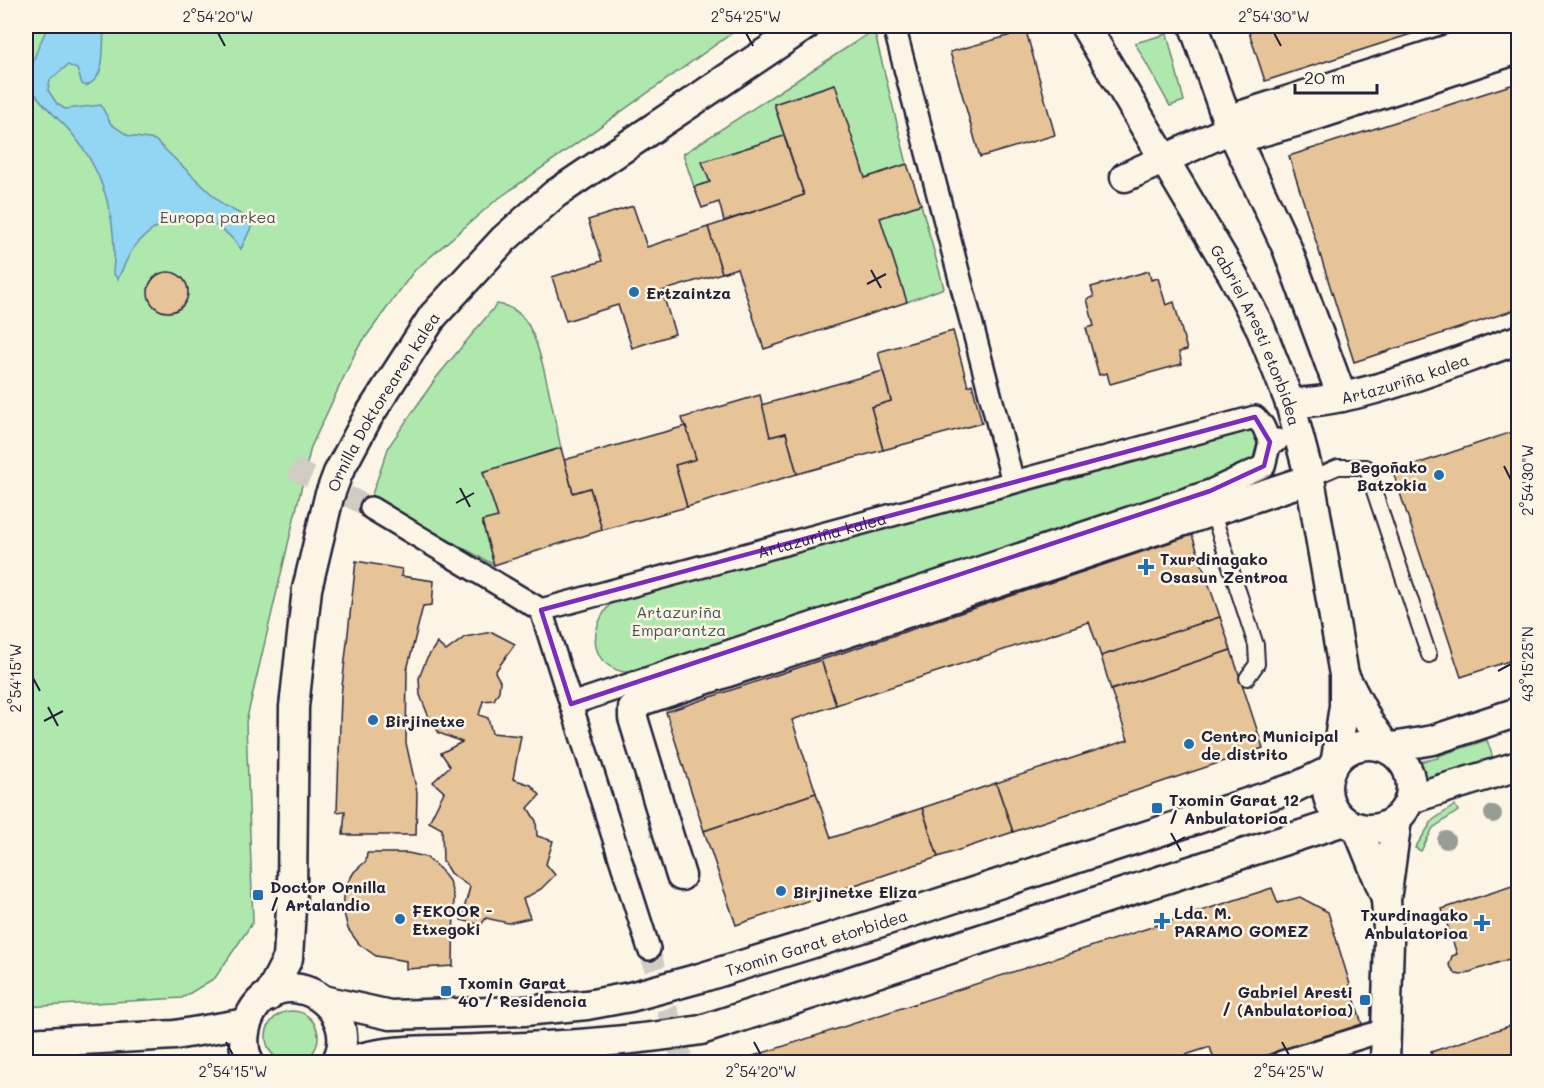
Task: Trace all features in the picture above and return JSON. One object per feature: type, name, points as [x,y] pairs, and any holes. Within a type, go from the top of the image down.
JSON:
[{"type":"street","name":"Ornilla Doktorearen kalea","points":[[246,1023],[251,1013],[268,997],[288,958],[292,892],[294,707],[306,596],[329,497],[338,473],[368,417],[433,316],[504,239],[555,194],[805,26]]},
{"type":"street","points":[[894,26],[1012,482]]},
{"type":"street","name":"Gabriel Aresti etorbidea","points":[[1085,26],[1249,306],[1290,403],[1310,479],[1344,675]]},
{"type":"street","points":[[1194,26],[1232,129],[1287,248],[1342,397]]},
{"type":"street","points":[[1125,177],[1162,158],[1232,129],[1518,27]]},
{"type":"street","points":[[1232,129],[1299,121],[1518,49]]},
{"type":"street","name":"Artazuriña kalea","points":[[1290,403],[1321,403],[1518,340]]},
{"type":"street","name":"Artazuriña kalea","points":[[541,610],[1256,417],[1274,441],[1264,466],[1210,491],[571,704]]},
{"type":"street","points":[[681,876],[633,718],[633,708],[644,700],[1310,479]]},
{"type":"street","points":[[371,508],[541,610],[649,949]]},
{"type":"street","points":[[1344,675],[1369,723],[1388,748],[1406,764],[1412,787],[1404,809],[1386,900],[1389,942],[1385,1062]]},
{"type":"street","points":[[1344,675],[1333,765],[1326,785],[1328,799],[1334,811],[1350,824],[1386,900]]},
{"type":"street","points":[[1333,765],[1347,750],[1360,745],[1374,744],[1388,748],[1433,740],[1518,712]]},
{"type":"street","name":"Txomin Garat etorbidea","points":[[268,997],[292,988],[390,1015],[524,1011],[587,1005],[630,997],[875,924],[1296,786],[1333,765]]},
{"type":"street","points":[[348,1062],[392,1053],[656,1038],[701,1030],[1350,824],[1371,829],[1385,826],[1404,809],[1518,766]]},
{"type":"street","points":[[288,958],[338,1019],[342,1032],[342,1044],[336,1062]]},
{"type":"street","points":[[26,1043],[175,1035],[246,1023],[243,1035],[248,1059],[175,1035]]},
{"type":"street","points":[[1282,1062],[1385,1030]]},
{"type":"lane","points":[[1310,479],[1338,467],[1366,467],[1429,655]]},
{"type":"lane","points":[[1212,511],[1256,645],[1257,664],[1247,678]]},
{"type":"highlighted area","points":[[1255,417],[1270,442],[1264,466],[1210,491],[571,704],[541,610]]},
{"type":"green space","name":"Europa parkea","points":[[26,26],[742,26],[495,201],[414,271],[357,349],[311,447],[246,722],[253,922],[215,978],[182,998],[26,1007]]},
{"type":"green space","points":[[874,30],[907,164],[865,178],[834,84],[774,104],[784,136],[703,162],[710,182],[694,187],[683,154]]},
{"type":"green space","points":[[1167,34],[1184,101],[1170,106],[1135,43]]},
{"type":"green space","points":[[921,204],[944,288],[907,302],[880,218]]},
{"type":"green space","points":[[497,304],[517,312],[532,333],[543,364],[561,448],[483,472],[498,517],[482,521],[494,565],[371,497],[389,446],[436,378]]},
{"type":"green space","name":"Artazuriña Emparantza","points":[[1247,422],[1264,438],[1255,465],[629,673],[605,663],[599,655],[596,634],[604,612],[612,602]]},
{"type":"green space","points":[[1487,740],[1493,758],[1440,776],[1438,773],[1426,780],[1419,762],[1438,758],[1438,756]]},
{"type":"green space","points":[[1455,805],[1458,811],[1433,828],[1421,851],[1415,848],[1433,820]]},
{"type":"green space","points":[[292,1011],[306,1015],[314,1023],[318,1037],[314,1051],[306,1059],[292,1063],[278,1059],[270,1051],[266,1037],[270,1023],[278,1015]]},
{"type":"water","points":[[48,26],[107,26],[104,31],[100,70],[93,82],[86,86],[82,84],[77,69],[68,65],[50,80],[48,90],[57,104],[65,109],[101,105],[111,124],[129,136],[155,140],[223,205],[254,221],[241,249],[217,226],[190,218],[175,220],[161,225],[135,246],[118,279],[113,273],[113,234],[110,215],[99,178],[91,161],[68,129],[31,88],[31,71]]},
{"type":"building","points":[[1247,26],[1436,26],[1265,81]]},
{"type":"building","points":[[1026,31],[1055,135],[980,157],[950,52]]},
{"type":"building","points":[[835,84],[865,178],[907,164],[921,204],[880,218],[907,302],[764,349],[737,268],[722,273],[708,227],[804,195],[774,104]]},
{"type":"building","points":[[1514,84],[1518,98],[1518,309],[1354,362],[1289,156]]},
{"type":"building","points":[[784,136],[804,195],[724,221],[719,202],[702,208],[694,187],[710,182],[702,162]]},
{"type":"building","points":[[633,206],[647,247],[708,227],[722,273],[662,291],[675,334],[632,348],[618,305],[566,321],[552,277],[602,261],[588,220]]},
{"type":"building","points":[[1149,271],[1151,280],[1158,278],[1166,305],[1174,302],[1187,350],[1179,352],[1182,364],[1110,384],[1107,373],[1099,375],[1086,328],[1094,326],[1087,299],[1094,297],[1091,287]]},
{"type":"building","points":[[168,272],[176,273],[182,278],[187,284],[187,300],[182,306],[176,311],[168,312],[160,311],[154,306],[149,300],[148,292],[149,284],[154,278],[160,273]]},
{"type":"building","points":[[953,331],[968,386],[972,384],[982,423],[883,450],[871,407],[891,401],[878,352]]},
{"type":"building","points":[[883,371],[891,401],[871,407],[883,450],[797,474],[786,433],[770,437],[761,405]]},
{"type":"building","points":[[760,395],[770,437],[786,433],[797,474],[687,507],[675,465],[696,459],[682,418]]},
{"type":"building","points":[[686,426],[696,459],[675,465],[687,507],[602,530],[590,488],[573,493],[564,460]]},
{"type":"building","points":[[1518,430],[1518,658],[1461,677],[1393,472]]},
{"type":"building","points":[[561,448],[573,493],[590,488],[602,530],[494,565],[482,521],[498,517],[483,472]]},
{"type":"building","points":[[1192,535],[1220,617],[1101,656],[1089,622],[836,705],[821,660]]},
{"type":"building","name":"Birjinetxe","points":[[356,561],[402,569],[401,576],[434,581],[432,605],[423,606],[407,670],[406,743],[417,792],[416,835],[343,835],[345,811],[337,812],[341,696]]},
{"type":"building","points":[[1220,617],[1231,650],[1111,690],[1101,656]]},
{"type":"building","points":[[492,632],[515,644],[495,672],[500,681],[499,691],[494,700],[483,701],[479,715],[488,718],[492,733],[521,736],[513,779],[531,785],[540,795],[528,808],[536,821],[537,836],[553,841],[546,864],[555,875],[541,889],[523,899],[530,918],[508,923],[486,918],[481,925],[461,920],[470,887],[450,873],[443,861],[442,829],[429,822],[444,792],[433,782],[450,766],[441,753],[462,742],[439,733],[420,695],[419,678],[426,660],[437,643],[446,651],[465,637]]},
{"type":"building","name":"Centro Municipal de distrito","points":[[1231,650],[1263,748],[1013,832],[996,783],[1128,740],[1111,690]]},
{"type":"building","points":[[821,660],[836,705],[792,720],[816,793],[704,831],[666,712]]},
{"type":"building","points":[[996,783],[1013,832],[938,857],[922,808]]},
{"type":"building","name":"Birjinetxe Eliza","points":[[816,793],[831,838],[922,808],[938,857],[736,925],[704,831]]},
{"type":"building","name":"FEKOOR - Etxegoki","points":[[367,853],[408,853],[426,857],[441,870],[449,881],[454,897],[453,966],[406,969],[406,961],[376,956],[359,944],[348,929],[343,909],[345,887],[354,872],[366,861]]},
{"type":"building","name":"Txurdinagako Anbulatorioa","points":[[1518,884],[1518,936],[1516,937],[1518,956],[1461,975],[1456,974],[1449,965],[1452,956],[1457,954],[1442,909]]},
{"type":"building","points":[[1272,888],[1278,903],[1300,897],[1328,912],[1362,1024],[1245,1062],[1215,1062],[1210,1047],[1164,1062],[735,1062]]},
{"type":"building","points":[[1518,1023],[1518,1062],[1434,1062],[1431,1052]]},
{"type":"tunnel","points":[[292,468],[371,508]]},
{"type":"tunnel","points":[[649,949],[683,1062]]},
{"type":"place","name":"Ertzaintza","points":[[634,292]]},
{"type":"place","name":"Begoñako Batzokia","points":[[1439,475]]},
{"type":"place","name":"Txurdinagako Osasun Zentroa","points":[[1146,567]]},
{"type":"place","name":"Birjinetxe","points":[[373,720]]},
{"type":"place","name":"Centro Municipal de distrito","points":[[1189,744]]},
{"type":"place","name":"Txomin Garat 12 / Anbulatorioa","points":[[1157,808]]},
{"type":"place","name":"Birjinetxe Eliza","points":[[781,891]]},
{"type":"place","name":"Doctor Ornilla / Artalandio","points":[[258,895]]},
{"type":"place","name":"FEKOOR - Etxegoki","points":[[400,919]]},
{"type":"place","name":"Lda. M. PARAMO GOMEZ","points":[[1162,921]]},
{"type":"place","name":"Txurdinagako Anbulatorioa","points":[[1482,923]]},
{"type":"place","name":"Txomin Garat 40 / Residencia","points":[[446,991]]},
{"type":"place","name":"Gabriel Aresti / (Anbulatorioa)","points":[[1365,1000]]}]
